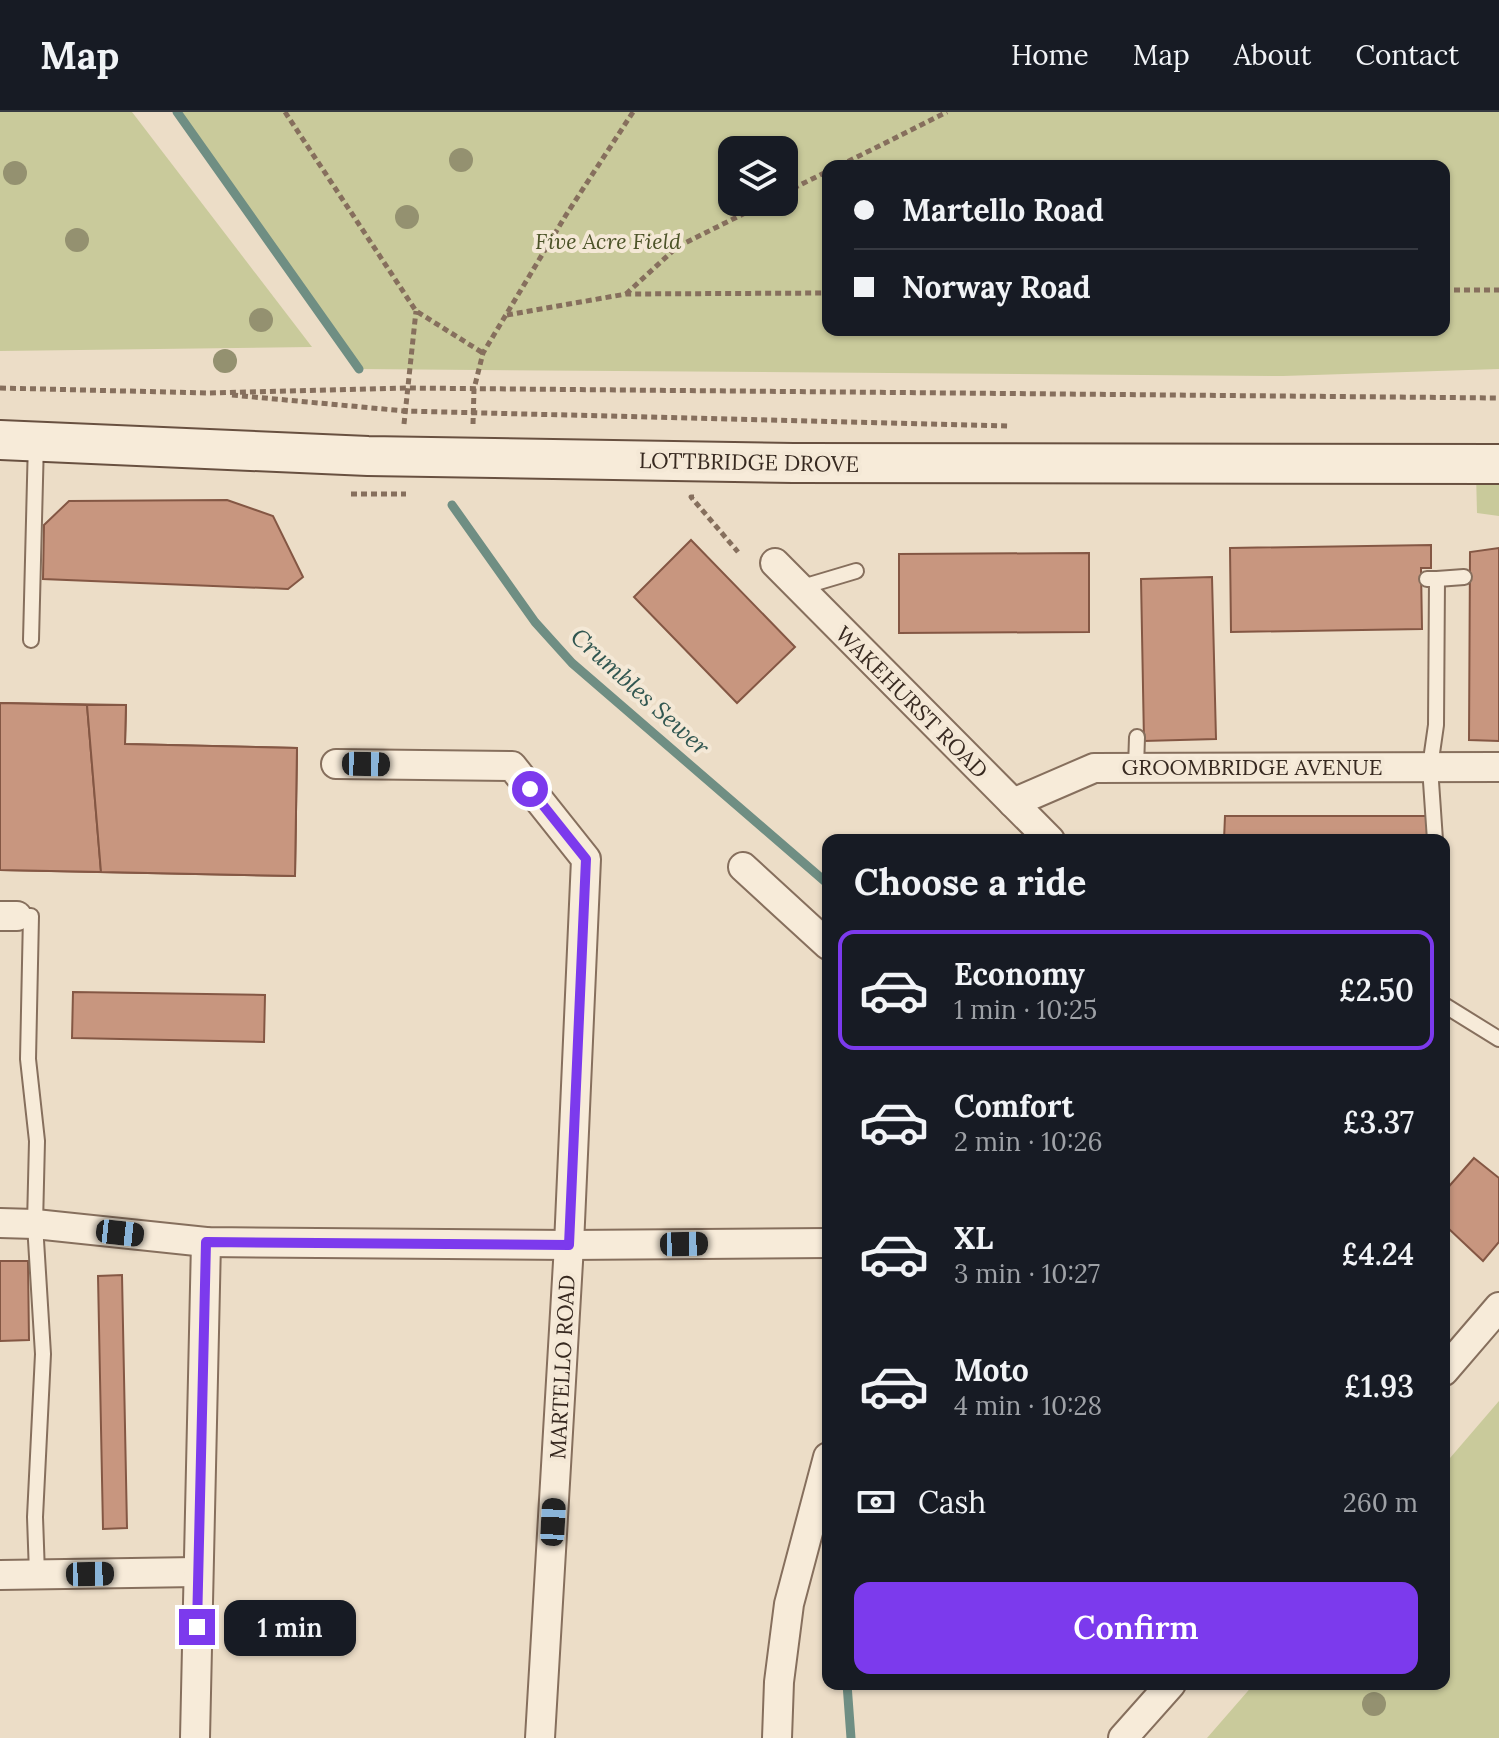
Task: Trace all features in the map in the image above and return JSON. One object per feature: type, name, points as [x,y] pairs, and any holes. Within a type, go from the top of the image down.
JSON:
[{"type":"street","name":"LOTTBRIDGE DROVE","points":[[18,440],[402,457],[793,463],[1499,464]]},
{"type":"street","name":"WAKEHURST ROAD","points":[[775,563],[1044,834]]},
{"type":"street","name":"MARTELLO ROAD","points":[[336,764],[512,766],[586,859],[569,1245],[540,1738]]},
{"type":"street","name":"GROOMBRIDGE AVENUE","points":[[1013,803],[1094,768],[1499,767]]},
{"type":"street","points":[[743,867],[822,939]]},
{"type":"street","points":[[0,1223],[206,1242],[822,1243]]},
{"type":"street","points":[[195,1738],[206,1242]]},
{"type":"street","points":[[1450,1364],[1499,1307]]},
{"type":"street","points":[[777,1738],[779,1682],[789,1604],[822,1480]]},
{"type":"street","points":[[0,1575],[197,1572]]},
{"type":"street","points":[[1123,1738],[1166,1690]]},
{"type":"lane","points":[[18,440],[31,640]]},
{"type":"lane","points":[[799,588],[856,571]]},
{"type":"lane","points":[[1435,834],[1430,767],[1436,725],[1432,579],[1464,577]]},
{"type":"lane","points":[[1136,768],[1137,737]]},
{"type":"lane","points":[[9,916],[31,916],[28,1059],[37,1141],[35,1224],[43,1354],[35,1517],[37,1574]]},
{"type":"lane","points":[[1450,1009],[1499,1039]]},
{"type":"path","points":[[285,112],[416,311],[483,353]]},
{"type":"path","points":[[472,457],[474,389],[483,353],[633,112]]},
{"type":"path","points":[[851,160],[947,112]]},
{"type":"path","points":[[798,186],[822,174]]},
{"type":"path","points":[[626,294],[677,247],[739,216]]},
{"type":"path","points":[[1450,290],[1499,290]]},
{"type":"path","points":[[506,315],[626,294],[822,293]]},
{"type":"path","points":[[402,457],[406,388],[416,311]]},
{"type":"path","points":[[0,388],[208,393],[406,388],[1499,398]]},
{"type":"path","points":[[208,393],[405,411],[1011,426]]},
{"type":"green space","points":[[0,112],[132,112],[312,347],[0,351]]},
{"type":"green space","name":"Five Acre Field","points":[[177,112],[1499,112],[1499,369],[1283,376],[359,369]]},
{"type":"green space","points":[[1476,473],[1499,475],[1499,516],[1477,513]]},
{"type":"green space","points":[[1499,1401],[1499,1738],[1207,1738],[1249,1690],[1450,1690],[1450,1458]]},
{"type":"building","points":[[227,500],[273,516],[303,577],[288,589],[43,579],[44,525],[69,501]]},
{"type":"building","points":[[691,540],[795,647],[737,703],[634,597]]},
{"type":"building","points":[[1431,545],[1431,568],[1421,568],[1422,629],[1231,632],[1230,548]]},
{"type":"building","points":[[1499,548],[1499,741],[1469,740],[1470,552]]},
{"type":"building","points":[[1089,553],[1089,632],[899,633],[899,554]]},
{"type":"building","points":[[1212,577],[1216,739],[1144,741],[1141,579]]},
{"type":"building","points":[[0,703],[126,705],[125,744],[297,748],[295,876],[0,870]]},
{"type":"building","points":[[0,703],[87,705],[101,872],[0,870]]},
{"type":"building","points":[[87,705],[126,705],[125,744],[297,748],[295,876],[101,872]]},
{"type":"building","points":[[1225,816],[1427,816],[1427,834],[1224,834]]},
{"type":"building","points":[[73,992],[265,995],[264,1042],[72,1038]]},
{"type":"building","points":[[1474,1158],[1499,1178],[1499,1242],[1483,1261],[1450,1230],[1450,1185]]},
{"type":"building","points":[[0,1261],[28,1261],[29,1340],[0,1341]]},
{"type":"building","points":[[122,1275],[127,1528],[103,1529],[98,1276]]},
{"type":"waterway","name":"Crumbles Sewer","points":[[177,112],[359,369]]},
{"type":"waterway","name":"Crumbles Sewer","points":[[452,505],[535,622],[572,663],[822,879]]},
{"type":"waterway","name":"Crumbles Sewer","points":[[847,1690],[851,1738]]},
{"type":"route","points":[[197,1627],[206,1242],[569,1245],[586,859],[530,789]]}]
